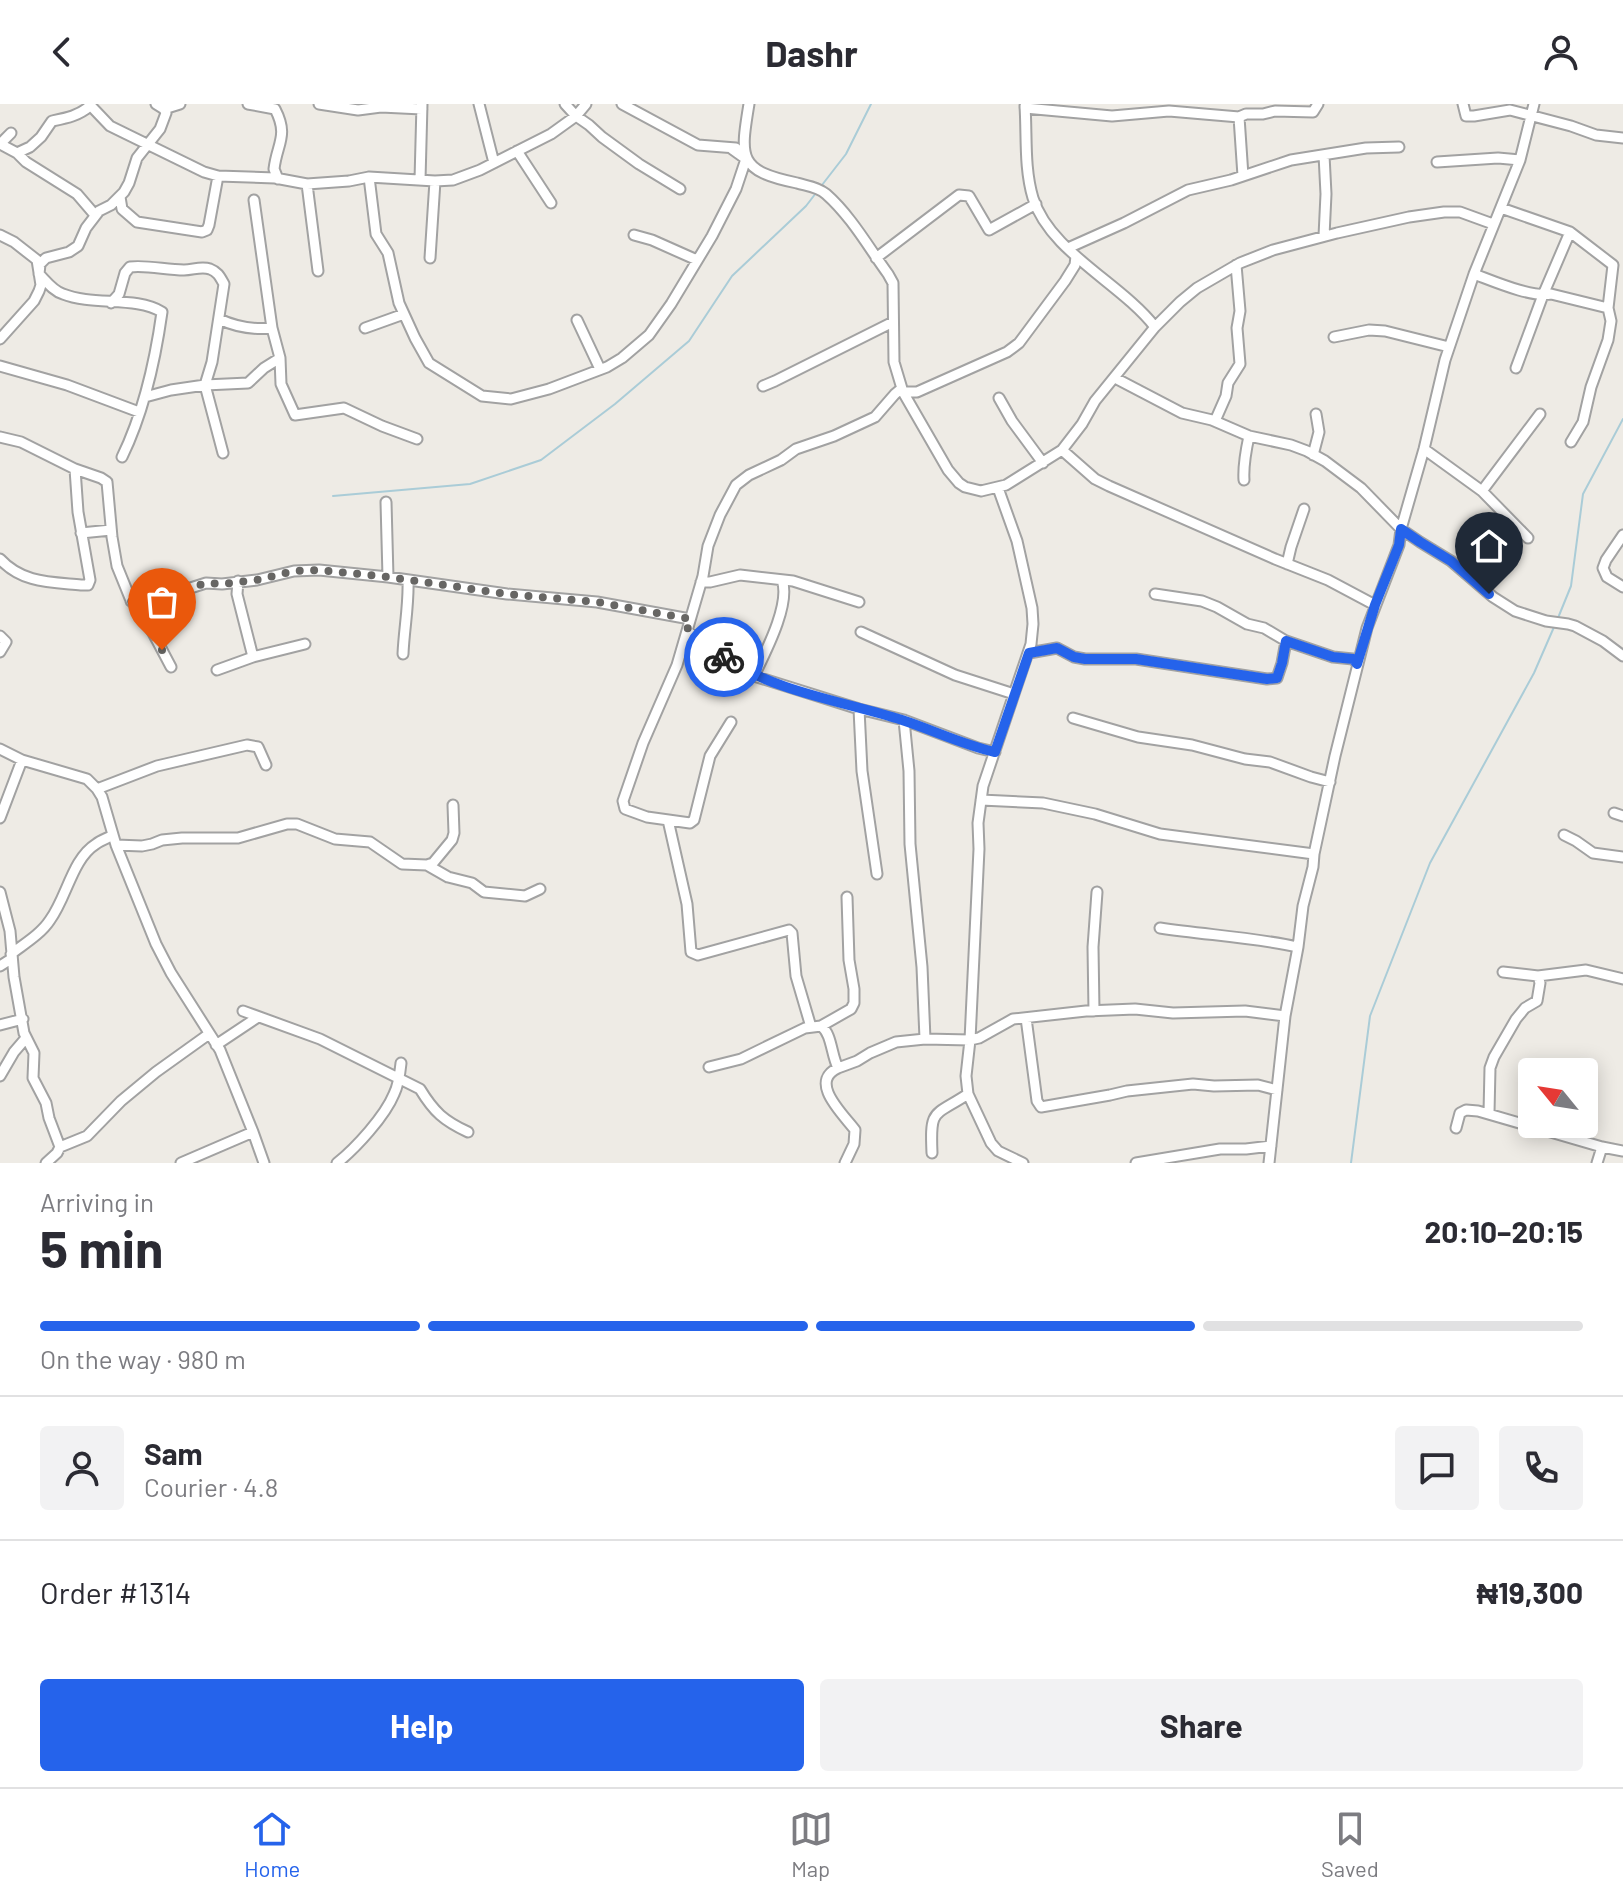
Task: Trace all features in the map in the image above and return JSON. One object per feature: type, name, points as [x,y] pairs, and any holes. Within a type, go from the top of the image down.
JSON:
[{"type":"street","points":[[0,339],[34,301],[39,291],[40,264],[46,258],[69,252],[78,246],[95,215],[120,197],[129,183],[137,158],[160,129],[164,108],[180,104]]},
{"type":"street","points":[[248,104],[279,106],[283,129],[274,164],[278,179]]},
{"type":"street","points":[[319,104],[358,110],[422,107],[420,180]]},
{"type":"street","points":[[479,104],[494,163]]},
{"type":"street","points":[[565,104],[639,164],[680,189]]},
{"type":"street","points":[[17,153],[30,147],[52,121],[63,121],[81,113],[89,105],[110,126],[218,176],[307,184],[369,177],[453,180],[551,134],[576,116],[586,104]]},
{"type":"street","points":[[622,104],[698,145],[738,147]]},
{"type":"street","points":[[749,104],[738,147],[746,159],[764,174],[826,194],[841,209],[893,283],[894,362],[902,391],[948,470],[959,483],[976,491],[998,488],[1062,450],[1095,401],[1155,327],[1197,288],[1236,265],[1273,250],[1409,217],[1460,212],[1493,224]]},
{"type":"street","points":[[1155,327],[1131,301],[1076,256],[1042,218],[1028,169],[1025,106],[1112,116],[1169,111],[1313,112],[1318,104]]},
{"type":"street","points":[[1463,104],[1466,116],[1510,110],[1596,135],[1623,138]]},
{"type":"street","points":[[1269,1163],[1285,1016],[1303,906],[1357,664],[1375,605],[1399,545],[1449,347],[1474,274],[1520,160],[1534,104]]},
{"type":"street","points":[[1243,176],[1245,112]]},
{"type":"street","points":[[11,133],[0,144],[77,194],[95,215]]},
{"type":"street","points":[[1068,248],[1188,190],[1291,160],[1366,148],[1399,147]]},
{"type":"street","points":[[517,151],[551,203]]},
{"type":"street","points":[[1324,155],[1324,236]]},
{"type":"street","points":[[1437,162],[1498,158],[1520,160]]},
{"type":"street","points":[[369,177],[376,234],[388,253],[395,293],[429,363],[482,396],[501,399],[518,398],[549,389],[600,369],[622,358],[649,335],[712,236],[736,189],[746,159]]},
{"type":"street","points":[[120,197],[122,209],[137,222],[202,232],[209,225],[218,176]]},
{"type":"street","points":[[430,258],[435,181]]},
{"type":"street","points":[[307,184],[318,271]]},
{"type":"street","points":[[876,258],[959,195],[969,196],[989,230],[1036,204]]},
{"type":"street","points":[[254,200],[272,328],[280,358],[281,384],[295,415],[344,408],[417,439]]},
{"type":"street","points":[[1501,208],[1570,232],[1613,265],[1608,340],[1591,387],[1583,422],[1571,442]]},
{"type":"street","points":[[1516,368],[1570,232]]},
{"type":"street","points":[[0,235],[37,260],[39,274],[52,288],[63,294],[148,307],[162,312],[145,397],[134,433],[122,457]]},
{"type":"street","points":[[634,235],[697,260]]},
{"type":"street","points":[[731,722],[710,756],[694,820],[690,823],[647,817],[625,809],[623,801],[643,743],[677,665],[711,538],[736,485],[796,449],[875,417],[895,394],[917,392],[1007,352],[1019,343],[1065,281],[1075,265],[1076,256]]},
{"type":"street","points":[[1215,421],[1228,383],[1240,364],[1236,265]]},
{"type":"street","points":[[111,303],[119,294],[130,267],[182,270],[200,267],[216,272],[224,284],[209,377],[205,385],[223,453]]},
{"type":"street","points":[[1474,274],[1543,295],[1551,294],[1608,308]]},
{"type":"street","points":[[365,328],[404,314]]},
{"type":"street","points":[[219,319],[234,326],[272,328]]},
{"type":"street","points":[[577,320],[600,369]]},
{"type":"street","points":[[763,386],[893,322]]},
{"type":"street","points":[[1334,337],[1369,330],[1385,331],[1449,347]]},
{"type":"street","points":[[145,397],[205,385],[248,383],[280,358]]},
{"type":"street","points":[[0,366],[96,394],[139,412]]},
{"type":"street","points":[[1115,378],[1182,413],[1215,421],[1249,436],[1291,445],[1313,455],[1361,488],[1401,529],[1451,561],[1489,594],[1515,611],[1575,626],[1623,656]]},
{"type":"street","points":[[999,398],[1043,463]]},
{"type":"street","points":[[1313,455],[1319,432],[1316,414]]},
{"type":"street","points":[[1482,491],[1540,414]]},
{"type":"street","points":[[1244,480],[1249,436]]},
{"type":"street","points":[[0,437],[21,442],[107,482],[117,566],[131,601],[171,667]]},
{"type":"street","points":[[1424,449],[1482,491],[1528,538]]},
{"type":"street","points":[[1062,450],[1095,479],[1109,486],[1328,580],[1375,605]]},
{"type":"street","points":[[0,559],[31,580],[88,585],[90,575],[81,533],[75,469]]},
{"type":"street","points":[[998,488],[1017,541],[1032,608],[1033,634],[983,786],[978,823],[966,1076],[968,1094],[991,1143],[998,1151],[1023,1163]]},
{"type":"street","points":[[386,502],[388,577]]},
{"type":"street","points":[[1287,564],[1304,509]]},
{"type":"street","points":[[81,533],[111,530]]},
{"type":"street","points":[[1623,535],[1603,568],[1607,577],[1623,587]]},
{"type":"street","points":[[131,601],[206,583],[222,584],[271,578],[294,571],[319,570],[597,602],[690,619]]},
{"type":"street","points":[[701,582],[740,575],[800,582],[859,602]]},
{"type":"street","points":[[403,654],[408,580]]},
{"type":"street","points":[[754,676],[774,633],[784,594],[782,580]]},
{"type":"street","points":[[238,581],[237,594],[253,657]]},
{"type":"street","points":[[1155,594],[1202,601],[1286,641],[1333,657],[1353,659],[1357,664]]},
{"type":"street","points":[[687,631],[754,676],[904,720],[995,752]]},
{"type":"street","points":[[861,632],[955,675],[1014,694]]},
{"type":"street","points":[[0,636],[6,642],[0,652]]},
{"type":"street","points":[[1029,653],[1057,648],[1085,659],[1136,659],[1267,679],[1277,678],[1286,641]]},
{"type":"street","points":[[217,670],[305,644]]},
{"type":"street","points":[[859,709],[862,771],[877,874]]},
{"type":"street","points":[[1073,718],[1138,737],[1270,762],[1330,782]]},
{"type":"street","points":[[904,720],[925,1039]]},
{"type":"street","points":[[97,789],[157,766],[247,745],[258,747],[266,765]]},
{"type":"street","points":[[0,749],[22,760],[87,779],[97,789],[156,944],[216,1045],[264,1163]]},
{"type":"street","points":[[0,818],[22,760]]},
{"type":"street","points":[[981,800],[1043,803],[1095,814],[1160,834],[1314,854]]},
{"type":"street","points":[[0,966],[49,922],[81,858],[95,844],[115,840],[142,846],[182,838],[238,838],[297,824],[335,839],[370,842],[402,864],[427,865],[433,863],[452,840],[453,805]]},
{"type":"street","points":[[668,820],[687,904],[691,952],[698,955],[789,930],[792,933],[796,976],[816,1026],[828,1032],[838,1068]]},
{"type":"street","points":[[1564,835],[1593,853],[1623,857]]},
{"type":"street","points":[[427,865],[448,877],[472,883],[484,892],[525,896],[540,889]]},
{"type":"street","points":[[0,892],[7,915],[26,1038],[34,1053],[33,1078],[46,1103],[60,1147]]},
{"type":"street","points":[[1094,1011],[1093,947],[1097,892]]},
{"type":"street","points":[[709,1067],[741,1059],[851,1009],[854,989],[849,960],[847,897]]},
{"type":"street","points":[[1160,928],[1209,936],[1243,937],[1298,947]]},
{"type":"street","points":[[1503,972],[1538,976],[1586,970],[1623,979]]},
{"type":"street","points":[[1489,1113],[1490,1068],[1516,1019],[1525,1008],[1537,1001],[1538,976]]},
{"type":"street","points":[[243,1011],[320,1039],[420,1089],[446,1122],[468,1132]]},
{"type":"street","points":[[845,1163],[854,1144],[855,1130],[826,1092],[826,1080],[831,1071],[896,1042],[970,1040],[1013,1019],[1094,1011],[1245,1011],[1285,1016]]},
{"type":"street","points":[[216,1045],[258,1017]]},
{"type":"street","points":[[1026,1018],[1037,1101],[1041,1107],[1127,1091],[1193,1084],[1258,1085],[1277,1090]]},
{"type":"street","points":[[0,1025],[23,1019]]},
{"type":"street","points":[[46,1163],[60,1147],[87,1136],[121,1101],[209,1034]]},
{"type":"street","points":[[0,1076],[26,1038]]},
{"type":"street","points":[[337,1163],[355,1147],[388,1107],[395,1093],[401,1063]]},
{"type":"street","points":[[932,1153],[930,1123],[934,1116],[968,1094]]},
{"type":"street","points":[[1456,1128],[1460,1113],[1466,1110],[1489,1113],[1623,1151]]},
{"type":"street","points":[[181,1163],[253,1132]]},
{"type":"street","points":[[1136,1163],[1220,1149],[1271,1146]]},
{"type":"street","points":[[1597,1163],[1602,1147]]},
{"type":"waterway","points":[[822,185],[846,154],[871,104]]},
{"type":"waterway","points":[[333,496],[470,484],[541,460],[615,404],[689,341],[732,276],[816,193]]},
{"type":"waterway","points":[[1558,618],[1571,586],[1583,494],[1623,419]]},
{"type":"waterway","points":[[1351,1163],[1370,1016],[1430,863],[1534,673],[1554,627]]},
{"type":"way so far","points":[[162,650],[131,601],[206,583],[257,580],[294,571],[319,570],[597,602],[690,619],[687,631],[724,657]]},
{"type":"route","points":[[724,657],[754,676],[904,720],[995,752],[1029,653],[1042,649],[1057,648],[1085,659],[1136,659],[1267,679],[1277,678],[1286,641],[1333,657],[1353,659],[1357,664],[1375,605],[1399,545],[1401,529],[1451,561],[1489,594]]}]
